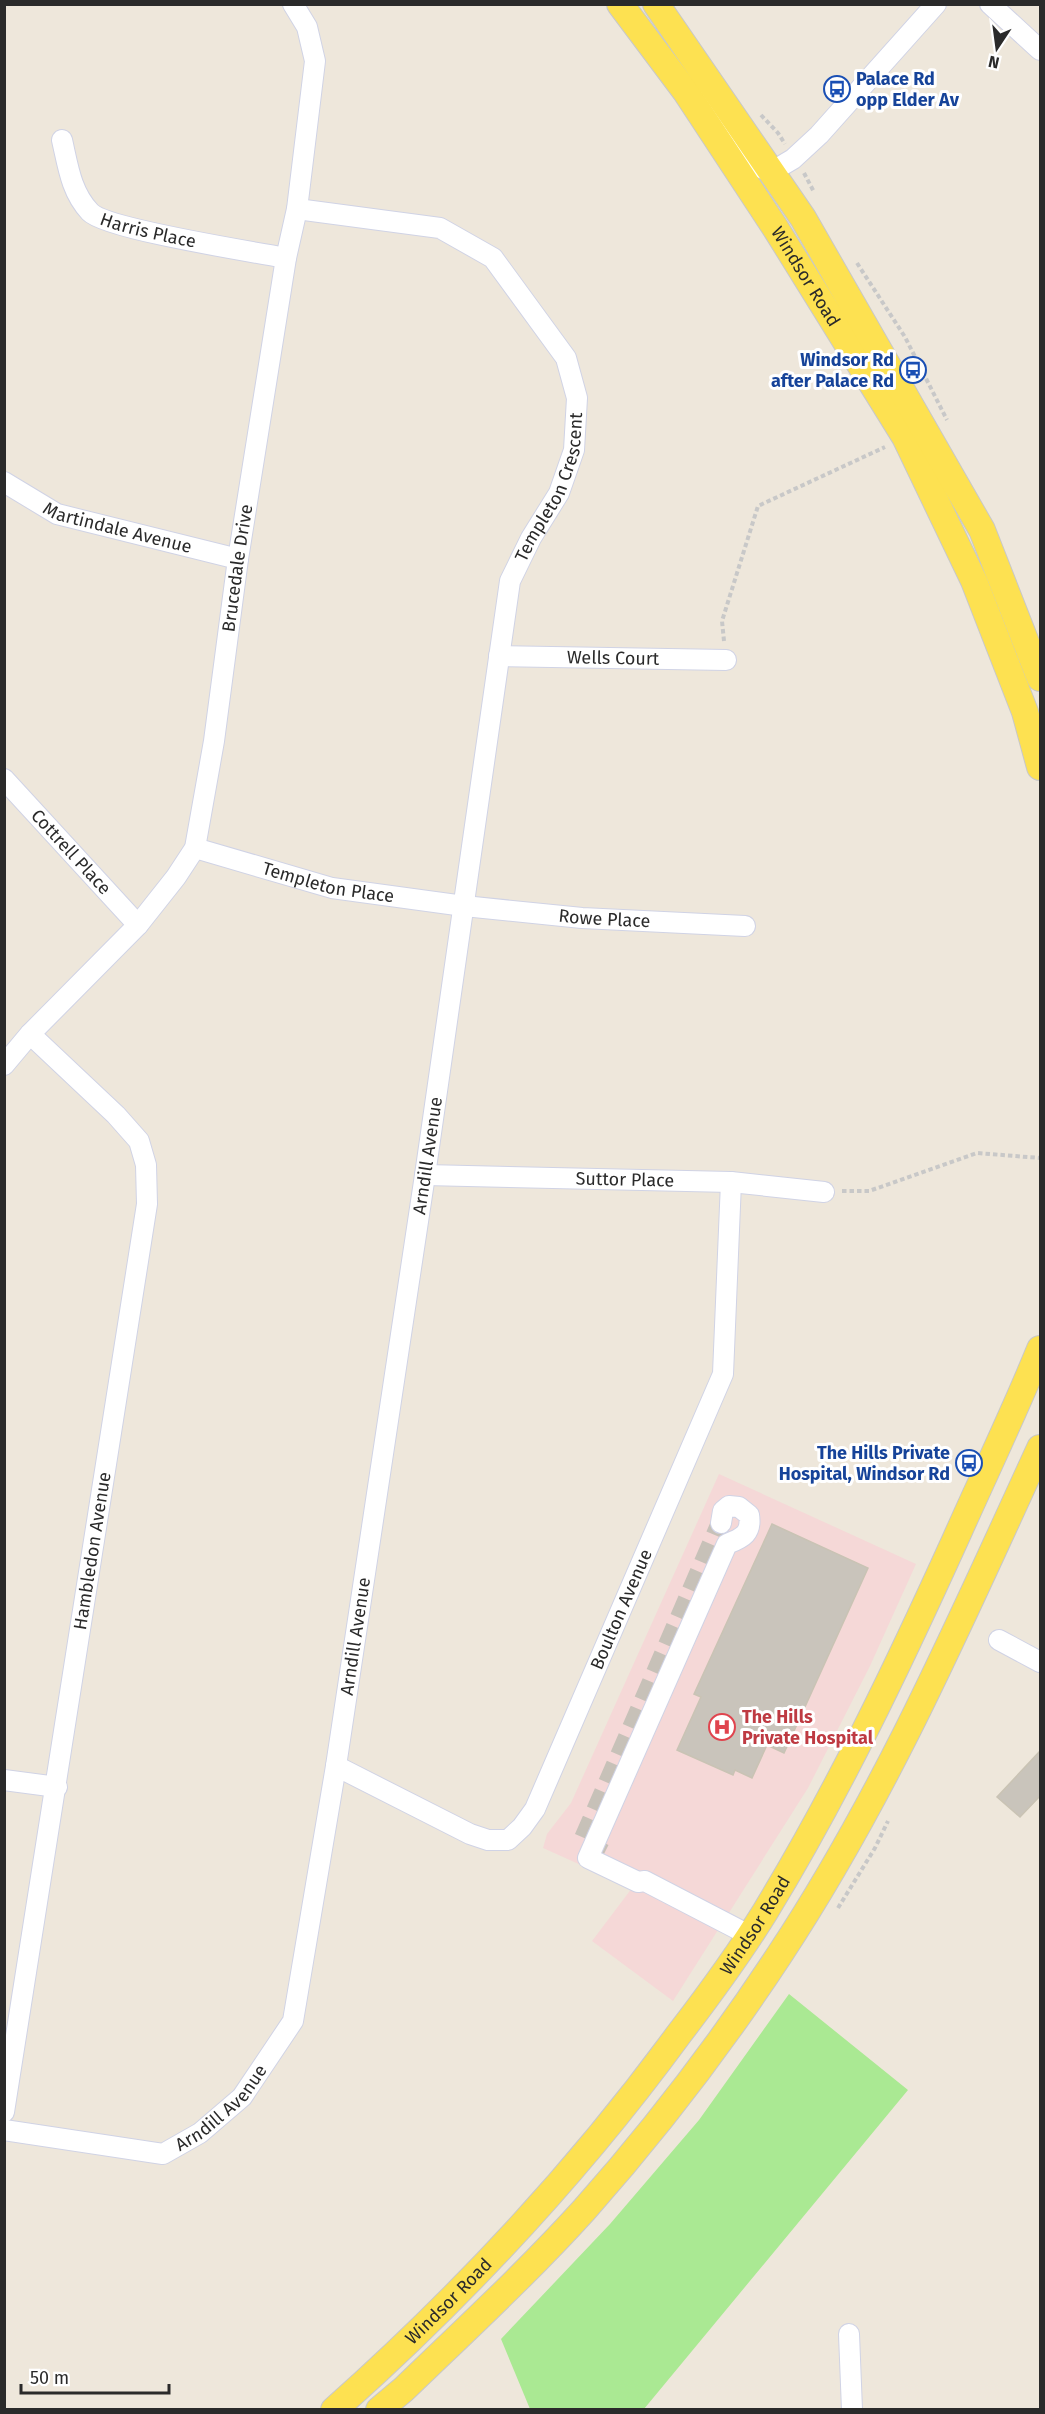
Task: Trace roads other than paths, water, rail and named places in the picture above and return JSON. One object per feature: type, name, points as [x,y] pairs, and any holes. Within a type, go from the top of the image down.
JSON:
[{"type":"main road","name":"Windsor Road","points":[[620,4],[686,92],[831,315],[905,437],[974,581],[1021,701],[1041,766]]},
{"type":"main road","name":"Windsor Road","points":[[656,4],[803,218],[982,530],[1041,678]]},
{"type":"main road","name":"Windsor Road","points":[[334,2409],[452,2298],[552,2193],[644,2083],[749,1935],[828,1803],[872,1717],[1041,1349]]},
{"type":"main road","name":"Windsor Road","points":[[379,2409],[404,2389],[547,2249],[623,2166],[747,2003],[858,1827],[909,1731],[1041,1448]]},
{"type":"main road","points":[[683,2090],[687,2064],[725,2006],[740,1977],[749,1935],[768,1929],[829,1875]]},
{"type":"street","name":"Brucedale Drive","points":[[4,1065],[30,1034],[138,925],[176,877],[195,848],[214,741],[238,558],[286,258],[297,209],[315,61],[306,27],[293,4]]},
{"type":"street","points":[[686,92],[703,99],[711,106],[747,160],[757,168],[771,172],[793,159],[819,135],[936,4]]},
{"type":"street","points":[[990,4],[1041,50]]},
{"type":"street","name":"Harris Place","points":[[62,140],[72,186],[91,214],[131,229],[286,258]]},
{"type":"street","name":"Templeton Crescent","points":[[297,209],[440,228],[493,258],[566,358],[577,398],[574,450],[559,494],[531,538],[510,581],[464,906]]},
{"type":"street","name":"Martindale Avenue","points":[[4,482],[57,514],[238,558]]},
{"type":"street","name":"Wells Court","points":[[499,656],[726,660]]},
{"type":"street","name":"Cottrell Place","points":[[4,779],[138,925]]},
{"type":"street","name":"Templeton Place","points":[[195,848],[332,888],[464,906]]},
{"type":"street","name":"Rowe Place","points":[[464,906],[582,918],[745,926]]},
{"type":"street","name":"Arndill Avenue","points":[[4,2130],[163,2154],[200,2133],[242,2097],[293,2021],[336,1767],[464,906]]},
{"type":"street","name":"Hambledon Avenue","points":[[4,2112],[147,1204],[146,1165],[139,1141],[116,1115],[30,1034]]},
{"type":"street","name":"Suttor Place","points":[[425,1175],[731,1182],[824,1192]]},
{"type":"street","name":"Boulton Avenue","points":[[336,1767],[470,1834],[488,1840],[508,1840],[522,1827],[535,1809],[723,1374],[731,1182]]},
{"type":"street","points":[[645,1881],[638,1882],[588,1858],[727,1544],[742,1538],[748,1532],[751,1524],[749,1515],[739,1507],[729,1506],[723,1511],[721,1524]]},
{"type":"street","points":[[999,1640],[1041,1662]]},
{"type":"street","points":[[4,1780],[57,1787]]},
{"type":"street","points":[[604,1854],[640,1872],[645,1881],[749,1935]]},
{"type":"street","points":[[849,2334],[852,2409]]},
{"type":"tunnel","points":[[604,1854],[582,1843],[721,1523]]},
{"type":"place","name":"Palace Rd opp Elder Av","points":[[837,89]]},
{"type":"place","name":"Windsor Rd after Palace Rd","points":[[913,370]]},
{"type":"place","name":"The Hills Private Hospital, Windsor Rd","points":[[969,1463]]},
{"type":"place","name":"The Hills Private Hospital","points":[[722,1727]]}]
